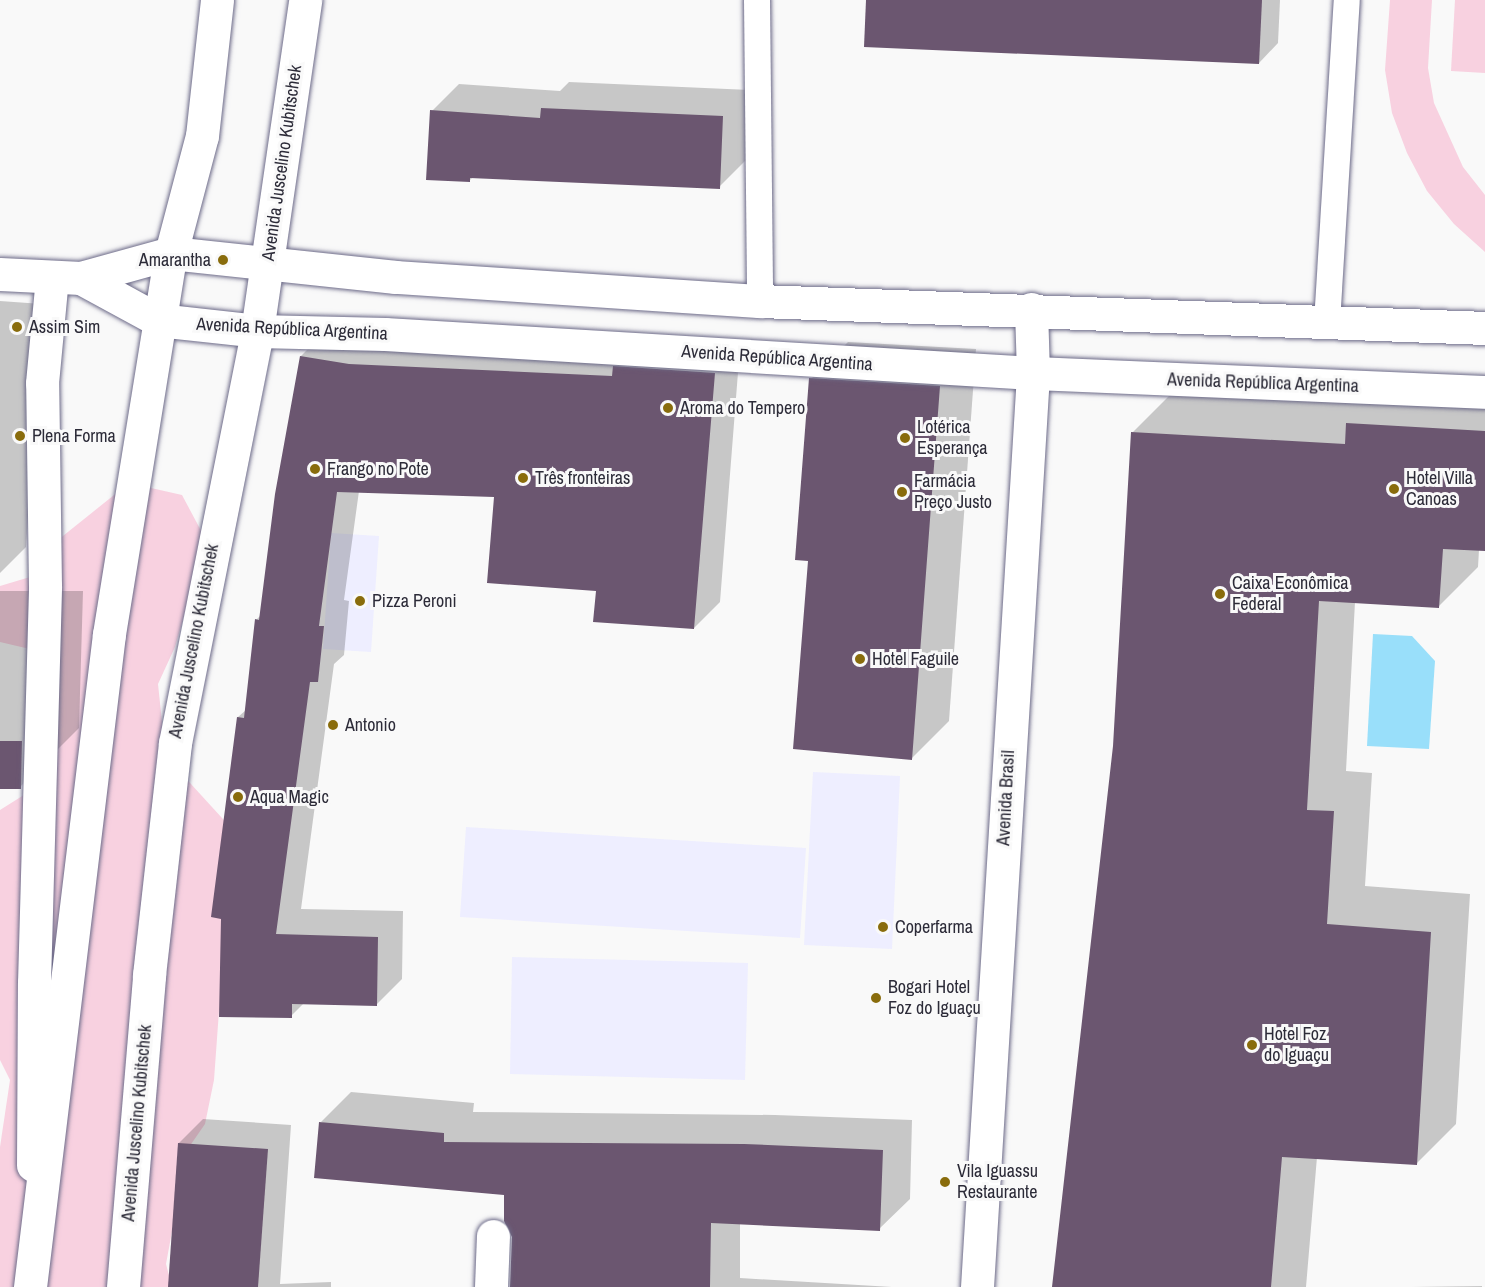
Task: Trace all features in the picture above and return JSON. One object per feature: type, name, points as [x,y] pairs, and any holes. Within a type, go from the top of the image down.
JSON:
[{"type":"main road","points":[[32,1273],[109,634],[171,253],[202,136],[217,0]]},
{"type":"main road","name":"Avenida Juscelino Kubitschek","points":[[123,1287],[148,975],[175,742],[257,331],[305,0]]},
{"type":"main road","name":"Avenida República Argentina","points":[[0,274],[66,278],[171,253],[267,266],[760,301],[1031,309],[1485,328]]},
{"type":"main road","points":[[32,1273],[34,983],[45,586],[42,383],[66,278]]},
{"type":"main road","name":"Avenida República Argentina","points":[[66,278],[159,320],[257,331],[385,334],[1033,374],[1485,392]]},
{"type":"main road","name":"Avenida Brasil","points":[[977,1287],[1033,374],[1031,309]]},
{"type":"main road","points":[[491,1287],[493,1236]]},
{"type":"lane","points":[[757,0],[760,301]]},
{"type":"lane","points":[[1327,323],[1347,0]]},
{"type":"shaded area","points":[[1390,0],[1432,0],[1428,68],[1434,103],[1463,167],[1485,195],[1485,252],[1454,224],[1427,191],[1407,153],[1392,113],[1385,70]]},
{"type":"shaded area","points":[[1455,0],[1485,0],[1485,73],[1451,71]]},
{"type":"shaded area","points":[[129,483],[182,495],[206,540],[175,647],[158,684],[164,741],[180,772],[233,830],[249,974],[219,1011],[214,1080],[205,1124],[187,1150],[166,1264],[172,1287],[0,1287],[0,1147],[10,1080],[0,1060],[0,810],[35,788],[34,650],[0,642],[0,586],[30,577],[33,560]]},
{"type":"shaded area","points":[[331,533],[379,536],[371,652],[323,649]]},
{"type":"shaded area","points":[[813,772],[900,776],[892,949],[804,945]]},
{"type":"shaded area","points":[[466,827],[806,848],[800,938],[460,917]]},
{"type":"shaded area","points":[[512,957],[748,963],[745,1080],[510,1074]]},
{"type":"water","points":[[1373,634],[1412,636],[1435,661],[1429,749],[1367,746]]},
{"type":"building","points":[[866,0],[1262,0],[1259,64],[864,47]]},
{"type":"building","points":[[541,108],[723,116],[720,189],[470,178],[470,182],[426,180],[430,110],[540,118]]},
{"type":"building","points":[[300,356],[349,364],[612,376],[613,366],[715,373],[694,629],[593,622],[596,591],[487,583],[494,497],[337,492],[319,626],[324,626],[318,682],[310,682],[276,934],[378,937],[377,1006],[292,1004],[292,1018],[219,1017],[221,919],[211,917],[237,717],[244,718],[255,619],[259,620],[275,494]]},
{"type":"building","points":[[809,378],[940,386],[912,760],[793,749],[808,561],[795,560]]},
{"type":"building","points":[[1346,423],[1485,431],[1485,551],[1443,549],[1439,608],[1319,601],[1307,810],[1334,811],[1327,924],[1431,932],[1417,1165],[1282,1157],[1271,1287],[1052,1287],[1113,746],[1131,432],[1345,444]]},
{"type":"building","points":[[0,741],[22,741],[21,789],[0,789]]},
{"type":"building","points":[[319,1122],[444,1133],[444,1142],[744,1144],[883,1150],[880,1231],[711,1223],[710,1287],[510,1287],[512,1237],[504,1221],[504,1195],[314,1178]]},
{"type":"building","points":[[178,1143],[268,1149],[258,1287],[168,1287]]},
{"type":"place","name":"Amarantha","points":[[223,260]]},
{"type":"place","name":"Assim Sim","points":[[17,327]]},
{"type":"place","name":"Aroma do Tempero","points":[[668,408]]},
{"type":"place","name":"Plena Forma","points":[[20,436]]},
{"type":"place","name":"Lotérica Esperança","points":[[905,438]]},
{"type":"place","name":"Frango no Pote","points":[[315,469]]},
{"type":"place","name":"Três fronteiras","points":[[523,478]]},
{"type":"place","name":"Hotel Villa Canoas","points":[[1394,489]]},
{"type":"place","name":"Farmácia Preço Justo","points":[[902,492]]},
{"type":"place","name":"Caixa Econômica Federal","points":[[1220,594]]},
{"type":"place","name":"Pizza Peroni","points":[[360,601]]},
{"type":"place","name":"Hotel Faguile","points":[[860,659]]},
{"type":"place","name":"Antonio","points":[[333,725]]},
{"type":"place","name":"Aqua Magic","points":[[238,797]]},
{"type":"place","name":"Coperfarma","points":[[883,927]]},
{"type":"place","name":"Bogari Hotel Foz do Iguaçu","points":[[876,998]]},
{"type":"place","name":"Hotel Foz do Iguaçu","points":[[1252,1045]]},
{"type":"place","name":"Vila Iguassu Restaurante","points":[[945,1182]]}]
